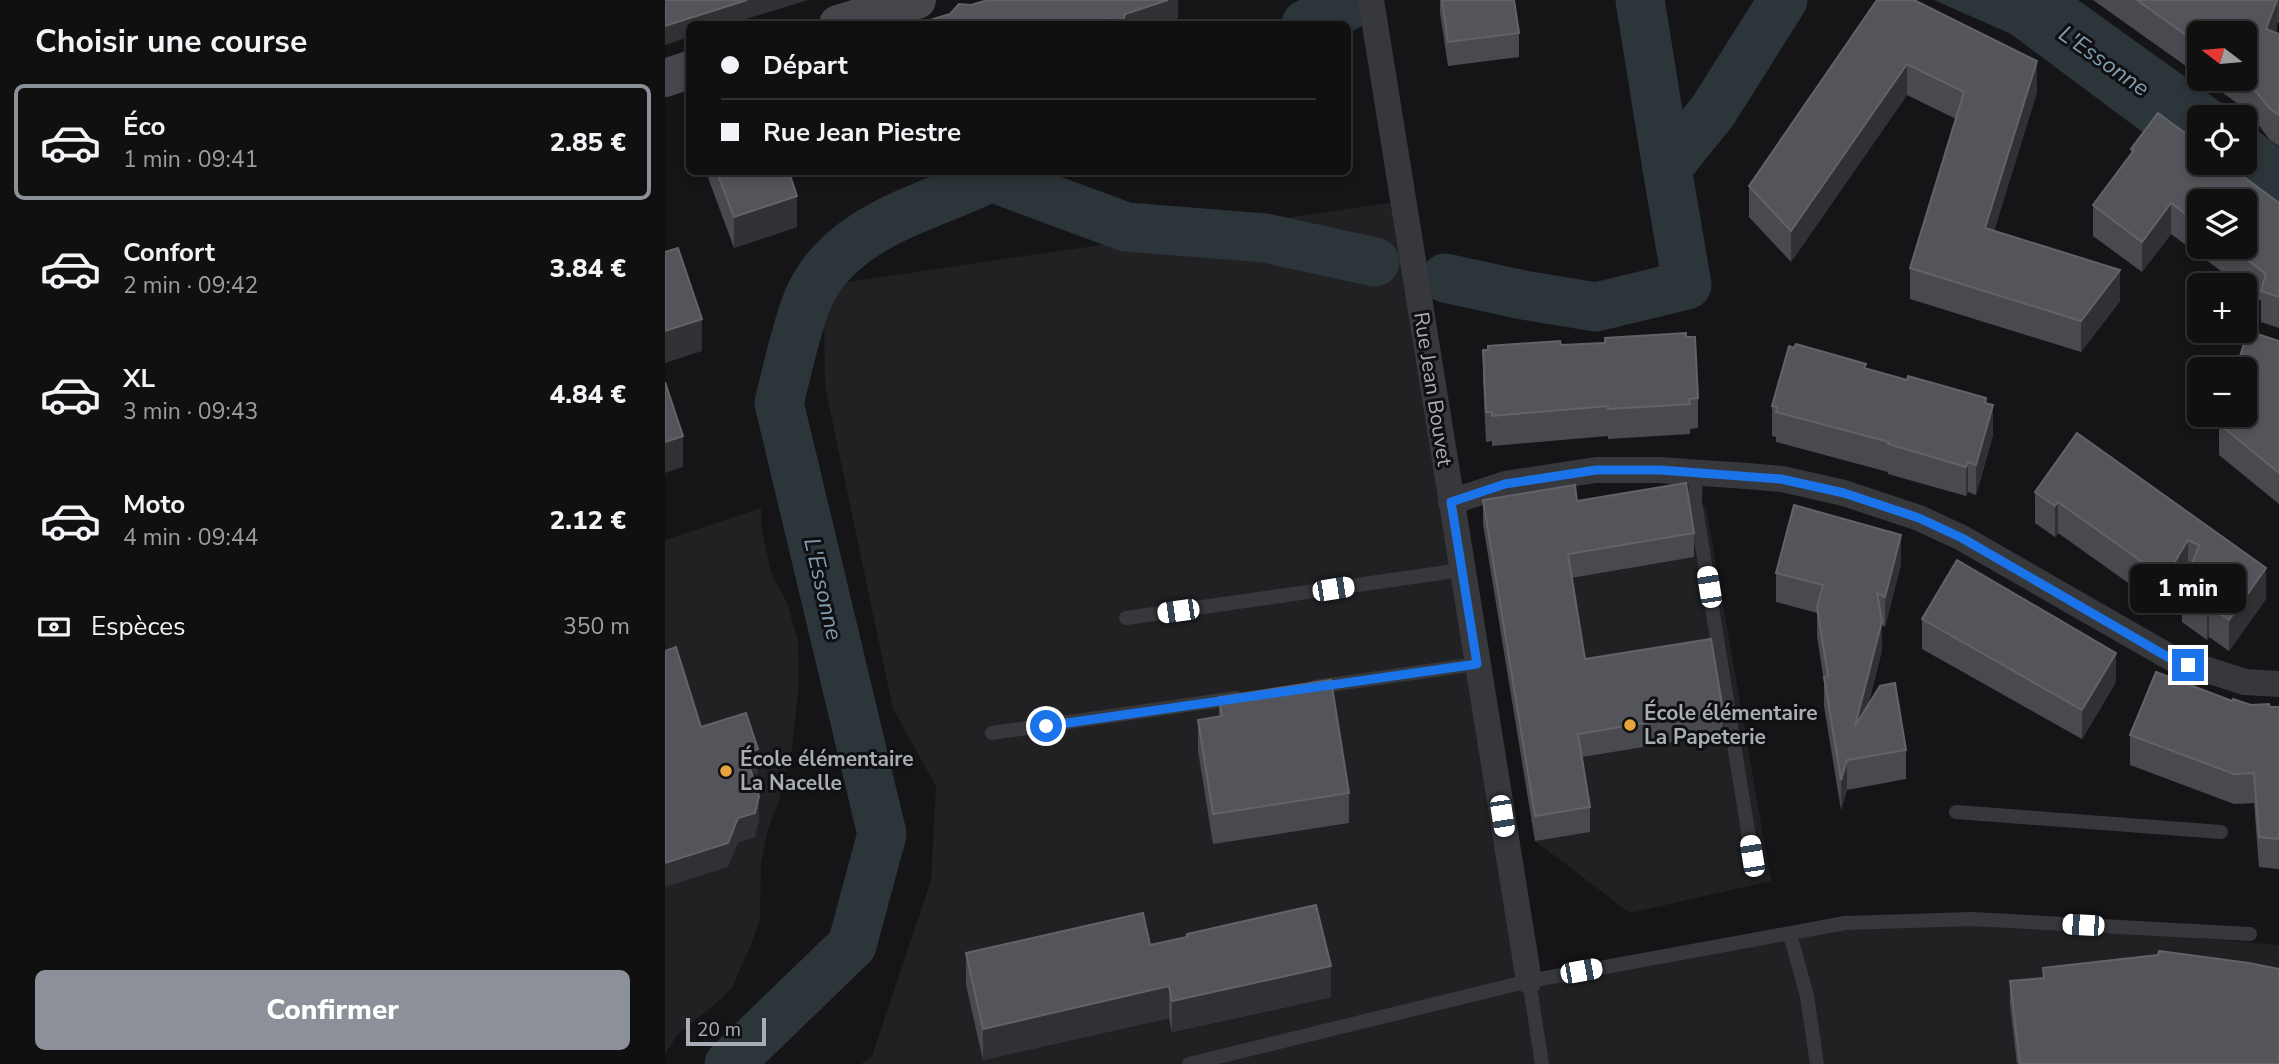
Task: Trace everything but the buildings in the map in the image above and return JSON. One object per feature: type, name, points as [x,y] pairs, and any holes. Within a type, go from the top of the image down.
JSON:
[{"type":"street","points":[[848,21],[917,0]]},
{"type":"street","name":"Rue Jean Bouvet","points":[[1371,0],[1529,981]]},
{"type":"street","points":[[2252,0],[2279,10]]},
{"type":"street","points":[[665,78],[686,71]]},
{"type":"street","points":[[1451,502],[1505,484],[1596,470],[1696,472],[1781,479],[1844,493],[1919,518],[1997,557],[2173,660],[2245,682],[2279,684]]},
{"type":"lane","points":[[1696,472],[1695,502],[1752,856]]},
{"type":"lane","points":[[1126,618],[1462,570]]},
{"type":"lane","points":[[1297,690],[1477,664]]},
{"type":"lane","points":[[992,733],[1255,695]]},
{"type":"lane","points":[[1956,812],[2221,832]]},
{"type":"lane","points":[[1189,1064],[1529,981],[1845,923],[1972,919],[2250,934]]},
{"type":"lane","points":[[1790,934],[1807,996],[1817,1064]]},
{"type":"lane","points":[[1529,981],[1542,1064]]},
{"type":"shaded area","points":[[1403,201],[1529,981],[1845,923],[1972,919],[2279,945],[2279,1064],[861,1064],[872,1056],[931,880],[936,786],[893,709],[825,386],[824,309],[840,283]]},
{"type":"shaded area","name":"École élémentaire La Papeterie","points":[[1706,506],[1771,881],[1630,913],[1535,841],[1483,524],[1588,507]]},
{"type":"shaded area","name":"École élémentaire La Nacelle","points":[[761,508],[761,525],[771,573],[787,603],[798,641],[799,683],[792,749],[779,801],[768,829],[761,863],[760,920],[751,945],[732,987],[678,1034],[665,1054],[665,540]]},
{"type":"water","points":[[1934,0],[2078,0],[2187,78],[2187,91],[2205,91],[2224,105],[2187,105],[2187,165],[2011,34]]},
{"type":"water","points":[[2257,130],[2279,147],[2279,234],[2257,213],[2257,189],[2219,189],[2200,175],[2257,175]]},
{"type":"waterway","points":[[1640,0],[1667,168]]},
{"type":"waterway","points":[[1445,278],[1596,307],[1687,285],[1667,168],[1713,111],[1783,0]]},
{"type":"waterway","name":"L'Essonne","points":[[1313,21],[1348,6]]},
{"type":"waterway","name":"L'Essonne","points":[[729,1064],[852,945],[882,834],[779,403],[799,324],[808,299],[823,273],[843,252],[866,234],[920,207],[996,175]]},
{"type":"waterway","points":[[991,177],[1126,227],[1265,238],[1375,262]]},
{"type":"place","name":"École élémentaire La Papeterie","points":[[1630,725]]},
{"type":"place","name":"École élémentaire La Nacelle","points":[[726,771]]},
{"type":"route","points":[[1046,726],[1477,664],[1451,502],[1505,484],[1596,470],[1660,470],[1781,479],[1844,493],[1919,518],[1962,538],[2173,660],[2188,665]]}]
